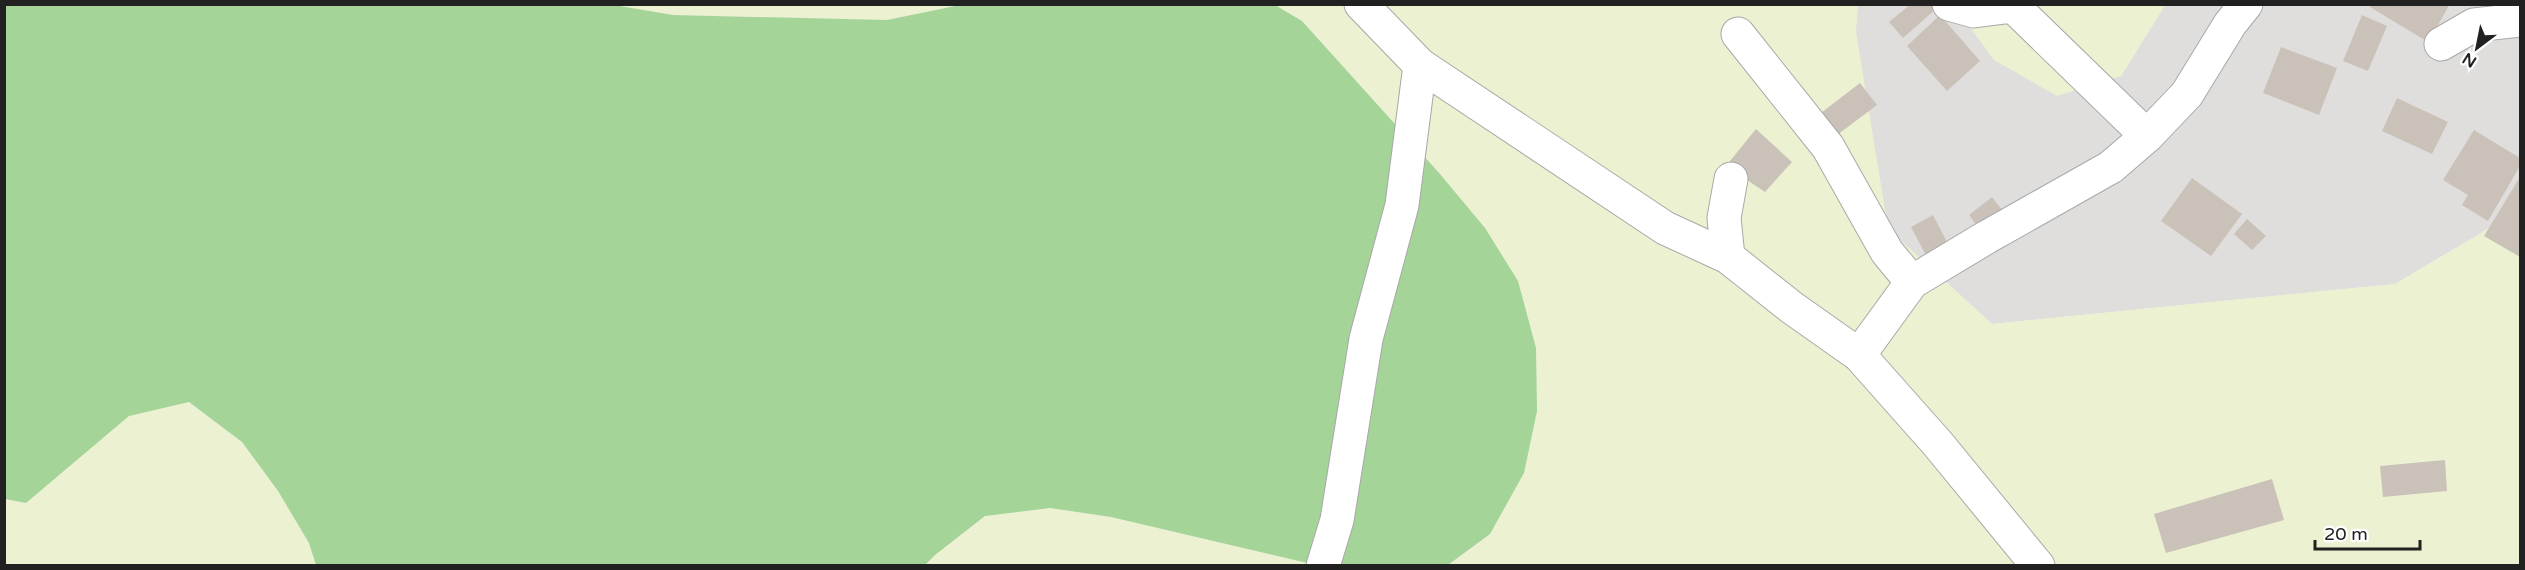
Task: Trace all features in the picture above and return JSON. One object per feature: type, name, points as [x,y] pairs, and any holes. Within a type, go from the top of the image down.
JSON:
[{"type":"street","points":[[1361,4],[1420,65],[1665,228],[1728,257],[1791,307],[1859,355],[1938,444],[2038,566]]},
{"type":"street","points":[[1949,4],[1974,11],[2013,6],[2147,136]]},
{"type":"street","points":[[1859,355],[1912,282],[2111,167],[2147,136],[2187,94],[2230,24],[2246,4]]},
{"type":"street","points":[[2441,44],[2470,15],[2520,20]]},
{"type":"street","points":[[1738,34],[1828,147],[1887,252],[1912,282]]},
{"type":"street","points":[[1323,566],[1337,520],[1366,339],[1402,205],[1420,65]]},
{"type":"street","points":[[1728,257],[1724,218],[1731,179]]},
{"type":"shaded area","points":[[1858,5],[1954,5],[2121,76],[2165,5],[2520,5],[2520,238],[2506,218],[2395,284],[1992,324],[1888,229],[1855,32]]},
{"type":"green space","points":[[608,4],[673,15],[887,20],[965,4],[1275,5],[1302,21],[1440,174],[1485,228],[1518,281],[1536,348],[1537,411],[1524,473],[1490,534],[1448,565],[1316,565],[1111,517],[1050,508],[985,516],[925,565],[316,565],[309,543],[278,491],[242,442],[189,402],[129,416],[26,503],[5,499],[4,5]]},
{"type":"green space","points":[[608,5],[965,5],[887,20],[673,15]]},
{"type":"green space","points":[[1275,5],[1858,5],[1856,32],[1888,229],[1992,324],[2395,284],[2507,218],[2520,238],[2520,565],[1448,565],[1490,534],[1485,228],[1440,174],[1302,21]]},
{"type":"green space","points":[[1954,5],[2165,5],[2121,76],[2057,96],[1994,60]]},
{"type":"green space","points":[[189,402],[242,442],[278,491],[309,543],[316,565],[5,565],[4,499],[26,502],[129,416]]},
{"type":"green space","points":[[1050,508],[1111,517],[1316,565],[925,566],[935,555],[985,516]]},
{"type":"building","points":[[1911,4],[1933,4],[1938,7],[1903,38],[1889,22]]},
{"type":"building","points":[[2371,4],[2450,4],[2428,42],[2370,7]]},
{"type":"building","points":[[1940,15],[1980,61],[1947,91],[1907,46]]},
{"type":"building","points":[[2362,15],[2387,26],[2368,71],[2343,61]]},
{"type":"building","points":[[2281,47],[2337,68],[2319,115],[2263,93]]},
{"type":"building","points":[[1860,83],[1877,105],[1833,138],[1817,116]]},
{"type":"building","points":[[2397,98],[2448,122],[2432,154],[2382,131]]},
{"type":"building","points":[[1756,129],[1792,162],[1765,192],[1726,166]]},
{"type":"building","points":[[2474,130],[2520,158],[2520,166],[2488,221],[2462,205],[2468,195],[2443,180]]},
{"type":"building","points":[[2520,177],[2520,257],[2484,236]]},
{"type":"building","points":[[2192,178],[2242,214],[2211,256],[2161,221]]},
{"type":"building","points":[[1992,197],[2006,215],[1982,233],[1969,215]]},
{"type":"building","points":[[1933,215],[1952,252],[1930,263],[1911,227]]},
{"type":"building","points":[[2247,219],[2266,236],[2252,250],[2234,234]]},
{"type":"building","points":[[2445,460],[2447,491],[2383,497],[2380,466]]},
{"type":"building","points":[[2272,479],[2284,520],[2166,553],[2154,514]]}]
